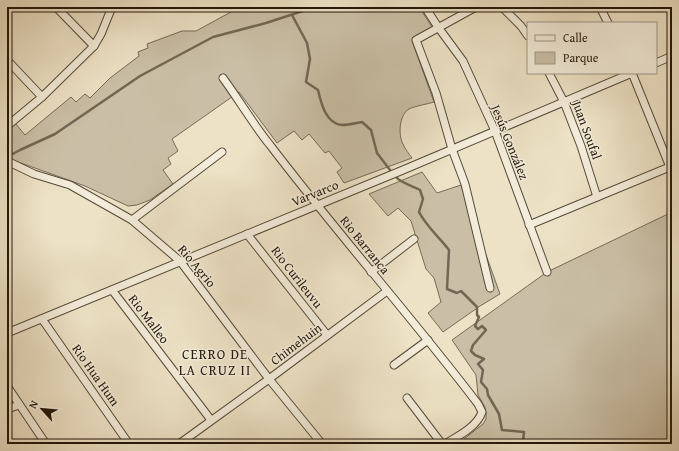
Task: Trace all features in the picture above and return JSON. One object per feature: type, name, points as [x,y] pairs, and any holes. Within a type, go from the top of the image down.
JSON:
[{"type":"street","points":[[56,7],[94,46]]},
{"type":"street","points":[[7,126],[42,97],[94,46],[101,34],[112,7]]},
{"type":"street","name":"Jesús González","points":[[426,7],[438,27],[463,61],[495,131],[547,272]]},
{"type":"street","points":[[476,7],[416,40],[436,93],[452,149],[465,184],[490,288]]},
{"type":"street","points":[[502,7],[521,26],[527,35]]},
{"type":"street","points":[[600,7],[608,22]]},
{"type":"street","points":[[657,63],[672,56]]},
{"type":"street","points":[[7,60],[42,97]]},
{"type":"street","name":"Juan Soufal","points":[[550,74],[564,102],[581,146],[597,197]]},
{"type":"street","name":"Varvarco","points":[[7,334],[630,74]]},
{"type":"street","points":[[529,225],[671,166],[632,74]]},
{"type":"street","name":"Rio Barranca","points":[[223,78],[268,144],[428,340],[478,404],[482,412],[480,420],[443,444]]},
{"type":"street","points":[[132,220],[222,152]]},
{"type":"street","name":"Rio Agrio","points":[[7,161],[34,174],[70,185],[132,220],[180,261],[269,379],[322,444]]},
{"type":"street","name":"Rio Curileuvu","points":[[247,234],[328,335]]},
{"type":"street","points":[[372,272],[414,240]]},
{"type":"street","name":"Rio Malleo","points":[[112,290],[211,420]]},
{"type":"street","name":"Chimehuin","points":[[179,444],[269,379],[387,290]]},
{"type":"street","name":"Rio Hua Hum","points":[[42,319],[129,444]]},
{"type":"street","points":[[394,365],[428,340]]},
{"type":"street","points":[[7,386],[46,444]]},
{"type":"street","points":[[407,398],[443,444]]},
{"type":"street","points":[[7,409],[19,405]]},
{"type":"green space","points":[[240,7],[419,7],[432,27],[414,37],[412,41],[434,102],[409,109],[401,120],[401,140],[412,158],[344,183],[337,172],[342,168],[329,151],[325,153],[309,134],[302,140],[294,131],[277,143],[239,92],[172,139],[178,151],[168,158],[171,164],[163,170],[173,184],[150,200],[137,205],[128,206],[85,186],[7,158],[7,130],[15,123],[25,135],[71,97],[76,102],[85,94],[90,98],[110,78],[139,56],[138,52],[148,48],[147,44],[182,31],[196,31]]},
{"type":"green space","points":[[672,169],[672,444],[467,444],[464,439],[483,424],[486,419],[486,413],[485,407],[478,395],[476,375],[452,340],[547,272],[668,214],[670,170]]},
{"type":"green space","points":[[422,172],[437,193],[461,185],[500,294],[443,332],[428,313],[441,302],[434,278],[426,269],[411,221],[398,208],[388,216],[369,194]]},
{"type":"waterway","points":[[7,157],[55,134],[140,76],[213,37],[266,23],[315,7]]},
{"type":"waterway","points":[[292,15],[307,43],[310,59],[306,82],[318,90],[328,117],[336,124],[342,125],[362,122],[371,130],[377,153],[390,170]]},
{"type":"waterway","points":[[396,177],[404,183],[420,190],[423,199],[419,212],[429,227],[449,250],[447,289],[457,293],[461,291],[477,307],[477,315],[479,317],[475,326],[478,329],[482,326],[486,330],[473,345],[471,351],[475,355],[484,359],[478,364],[483,370],[481,382],[487,389],[488,395],[499,414],[502,430],[524,432],[523,441],[521,444]]},
{"type":"district","name":"CERRO DE LA CRUZ II","points":[[215,362]]}]
